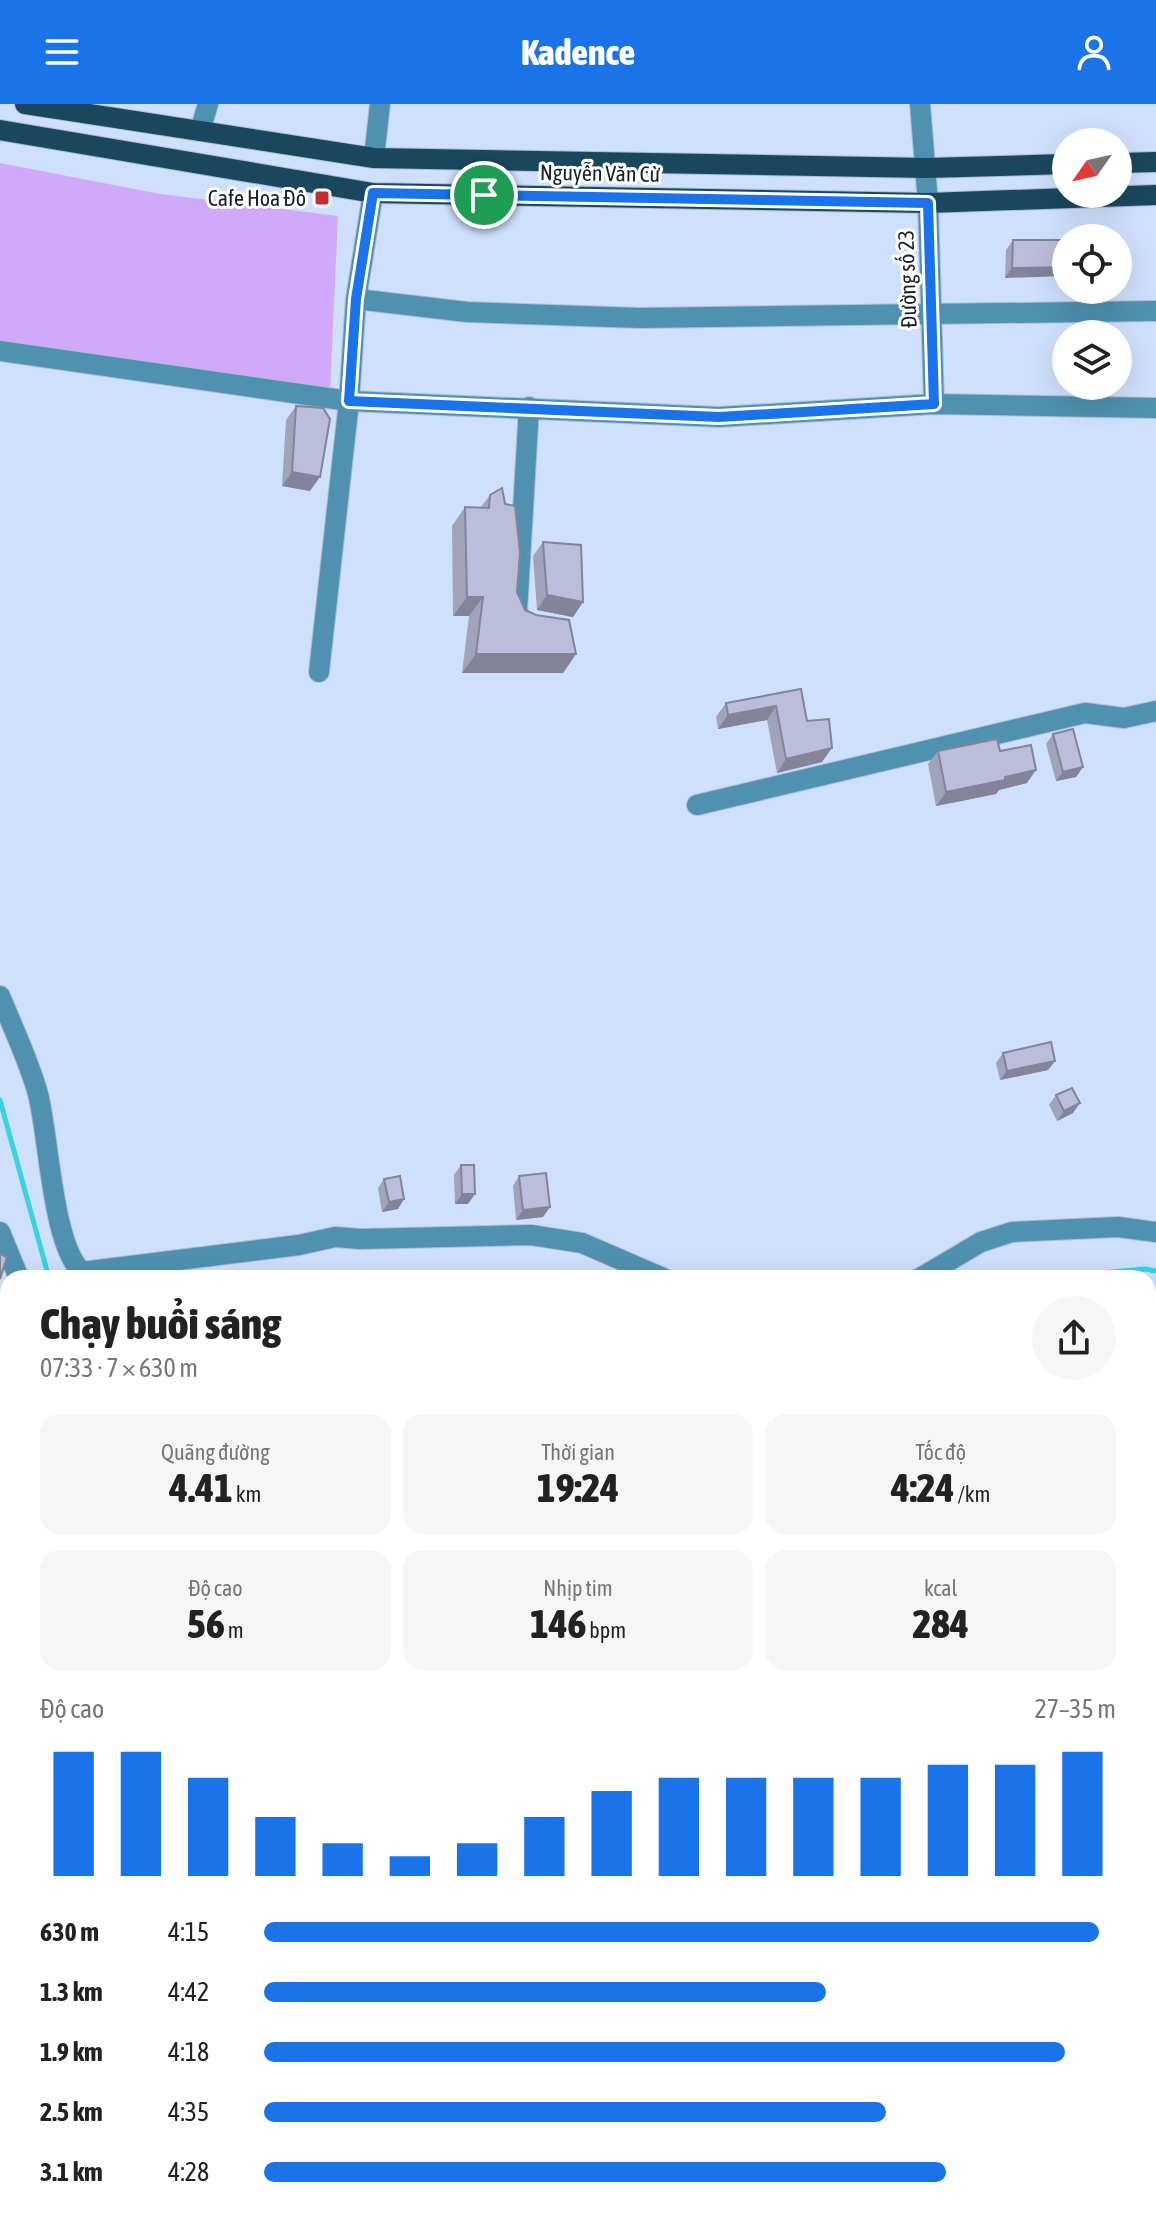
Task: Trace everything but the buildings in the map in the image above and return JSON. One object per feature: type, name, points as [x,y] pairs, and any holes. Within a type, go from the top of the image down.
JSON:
[{"type":"main road","name":"Nguyễn Văn Cừ","points":[[25,104],[374,158],[927,168],[1052,164]]},
{"type":"main road","name":"Nguyễn Văn Cừ","points":[[0,130],[373,193],[928,203],[1156,195]]},
{"type":"main road","points":[[373,193],[374,158]]},
{"type":"main road","points":[[1132,163],[1156,162]]},
{"type":"street","points":[[200,131],[208,104]]},
{"type":"street","points":[[374,158],[380,104]]},
{"type":"street","name":"Đường số 23","points":[[920,104],[927,168],[934,404]]},
{"type":"street","points":[[58,141],[64,111]]},
{"type":"street","points":[[319,672],[349,401],[356,299],[373,193]]},
{"type":"street","points":[[356,299],[467,312],[640,318],[1156,311]]},
{"type":"street","points":[[0,351],[349,401],[719,417],[934,404],[1156,408]]},
{"type":"street","points":[[529,407],[517,612],[524,621],[539,623]]},
{"type":"street","points":[[697,805],[1085,713],[1124,718],[1156,711]]},
{"type":"street","points":[[0,996],[38,1095],[63,1234],[73,1264],[80,1270]]},
{"type":"street","points":[[934,1270],[981,1242],[1012,1232],[1118,1227],[1156,1232]]},
{"type":"street","points":[[0,1232],[16,1270]]},
{"type":"street","points":[[98,1270],[299,1245],[335,1237],[531,1235],[582,1243],[644,1270]]},
{"type":"shaded area","points":[[0,163],[160,194],[338,216],[330,391],[0,341]]},
{"type":"waterway","points":[[0,1100],[47,1270]]},
{"type":"waterway","points":[[1134,1270],[1150,1270]]},
{"type":"place","name":"Cafe Hoa Đô","points":[[322,198]]},
{"type":"route","points":[[373,193],[484,195],[928,203],[934,404],[719,417],[349,401],[356,299],[373,193]]}]
